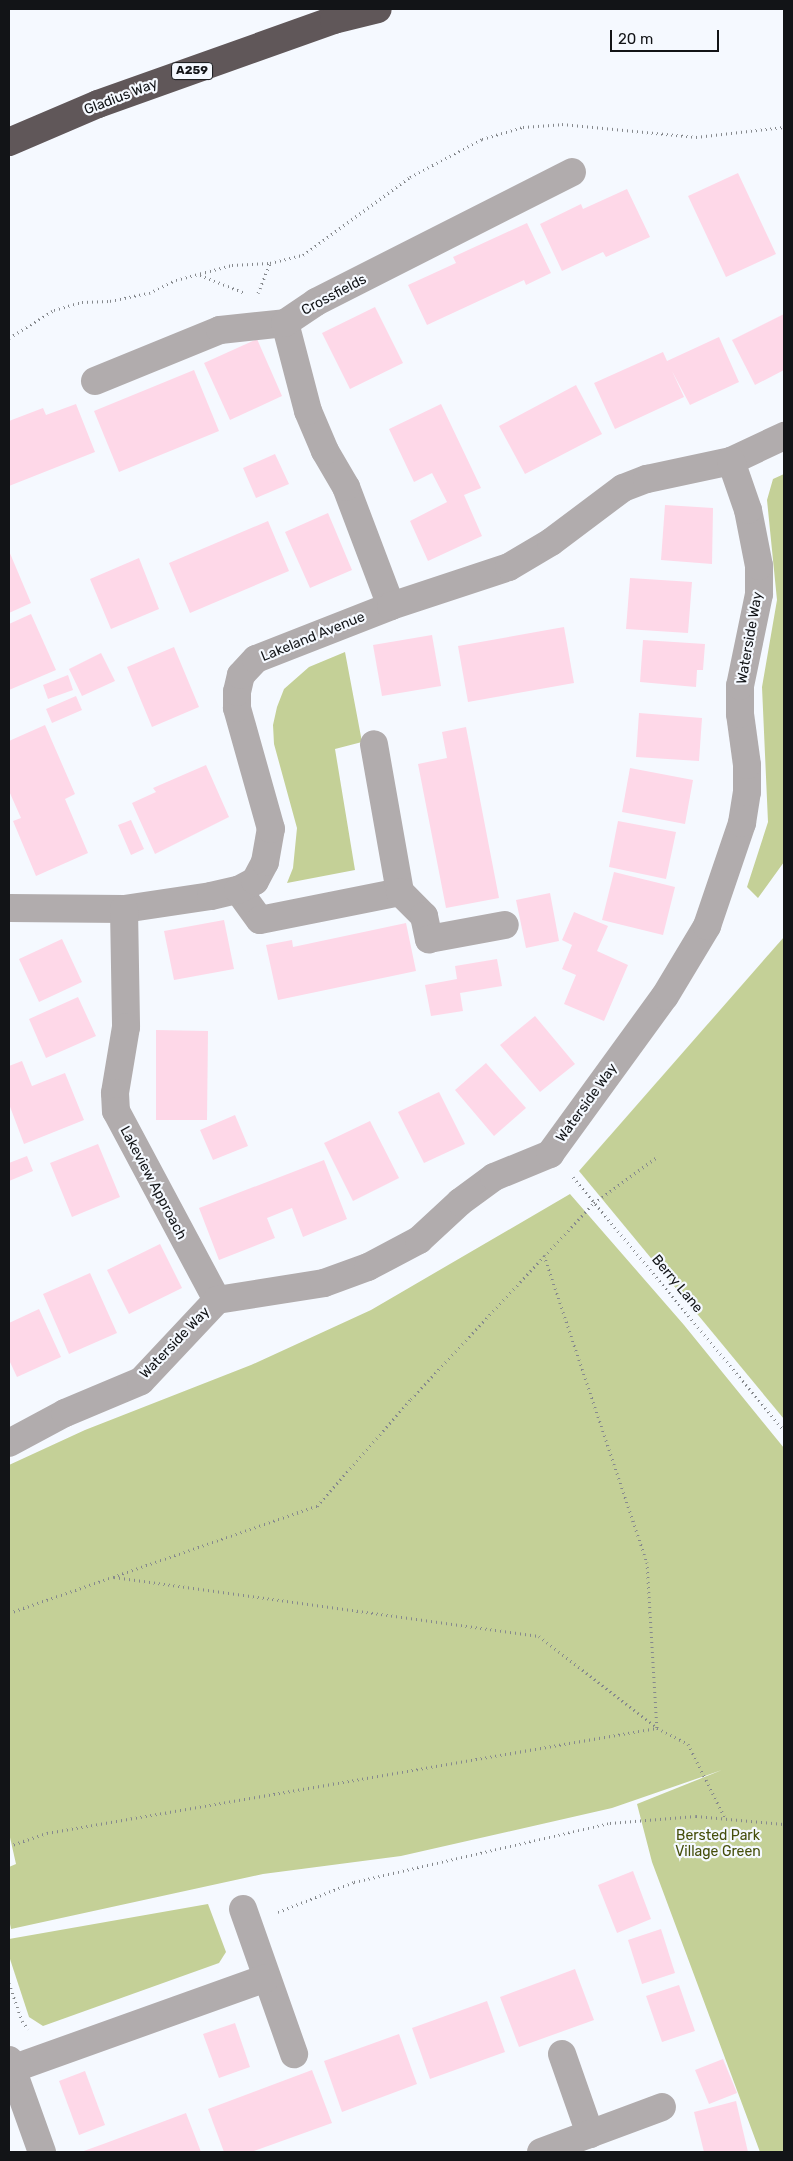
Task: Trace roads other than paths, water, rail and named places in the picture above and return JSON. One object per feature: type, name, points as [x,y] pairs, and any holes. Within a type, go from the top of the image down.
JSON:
[{"type":"highway","name":"Gladius Way","points":[[9,142],[98,104],[334,20],[378,9]]},
{"type":"street","name":"Crossfields","points":[[391,606],[346,487],[325,451],[308,411],[285,323],[316,302],[572,172]]},
{"type":"street","points":[[95,381],[220,330],[285,323]]},
{"type":"street","name":"Lakeland Avenue","points":[[9,908],[124,909],[238,890],[255,881],[265,862],[272,829],[237,708],[241,675],[256,659],[279,648],[391,606],[509,568],[550,542],[623,488],[647,479],[731,461],[784,436]]},
{"type":"street","name":"Waterside Way","points":[[9,1443],[65,1413],[141,1381],[217,1300],[324,1283],[368,1267],[419,1240],[460,1202],[494,1177],[550,1154],[665,996],[707,926],[742,823],[747,792],[747,764],[740,714],[740,686],[759,594],[759,566],[748,510],[731,461]]},
{"type":"street","points":[[374,744],[400,892],[424,916],[430,939],[505,925]]},
{"type":"street","points":[[238,890],[260,920],[400,892]]},
{"type":"street","name":"Lakeview Approach","points":[[124,909],[126,1027],[115,1093],[116,1110],[217,1300]]},
{"type":"street","points":[[246,1916],[294,2054]]},
{"type":"street","points":[[42,2152],[10,2065],[266,1978]]},
{"type":"street","points":[[562,2054],[590,2134]]},
{"type":"street","points":[[541,2152],[662,2107]]},
{"type":"park label","name":"Bersted Park Village Green","points":[[718,1844]]}]
